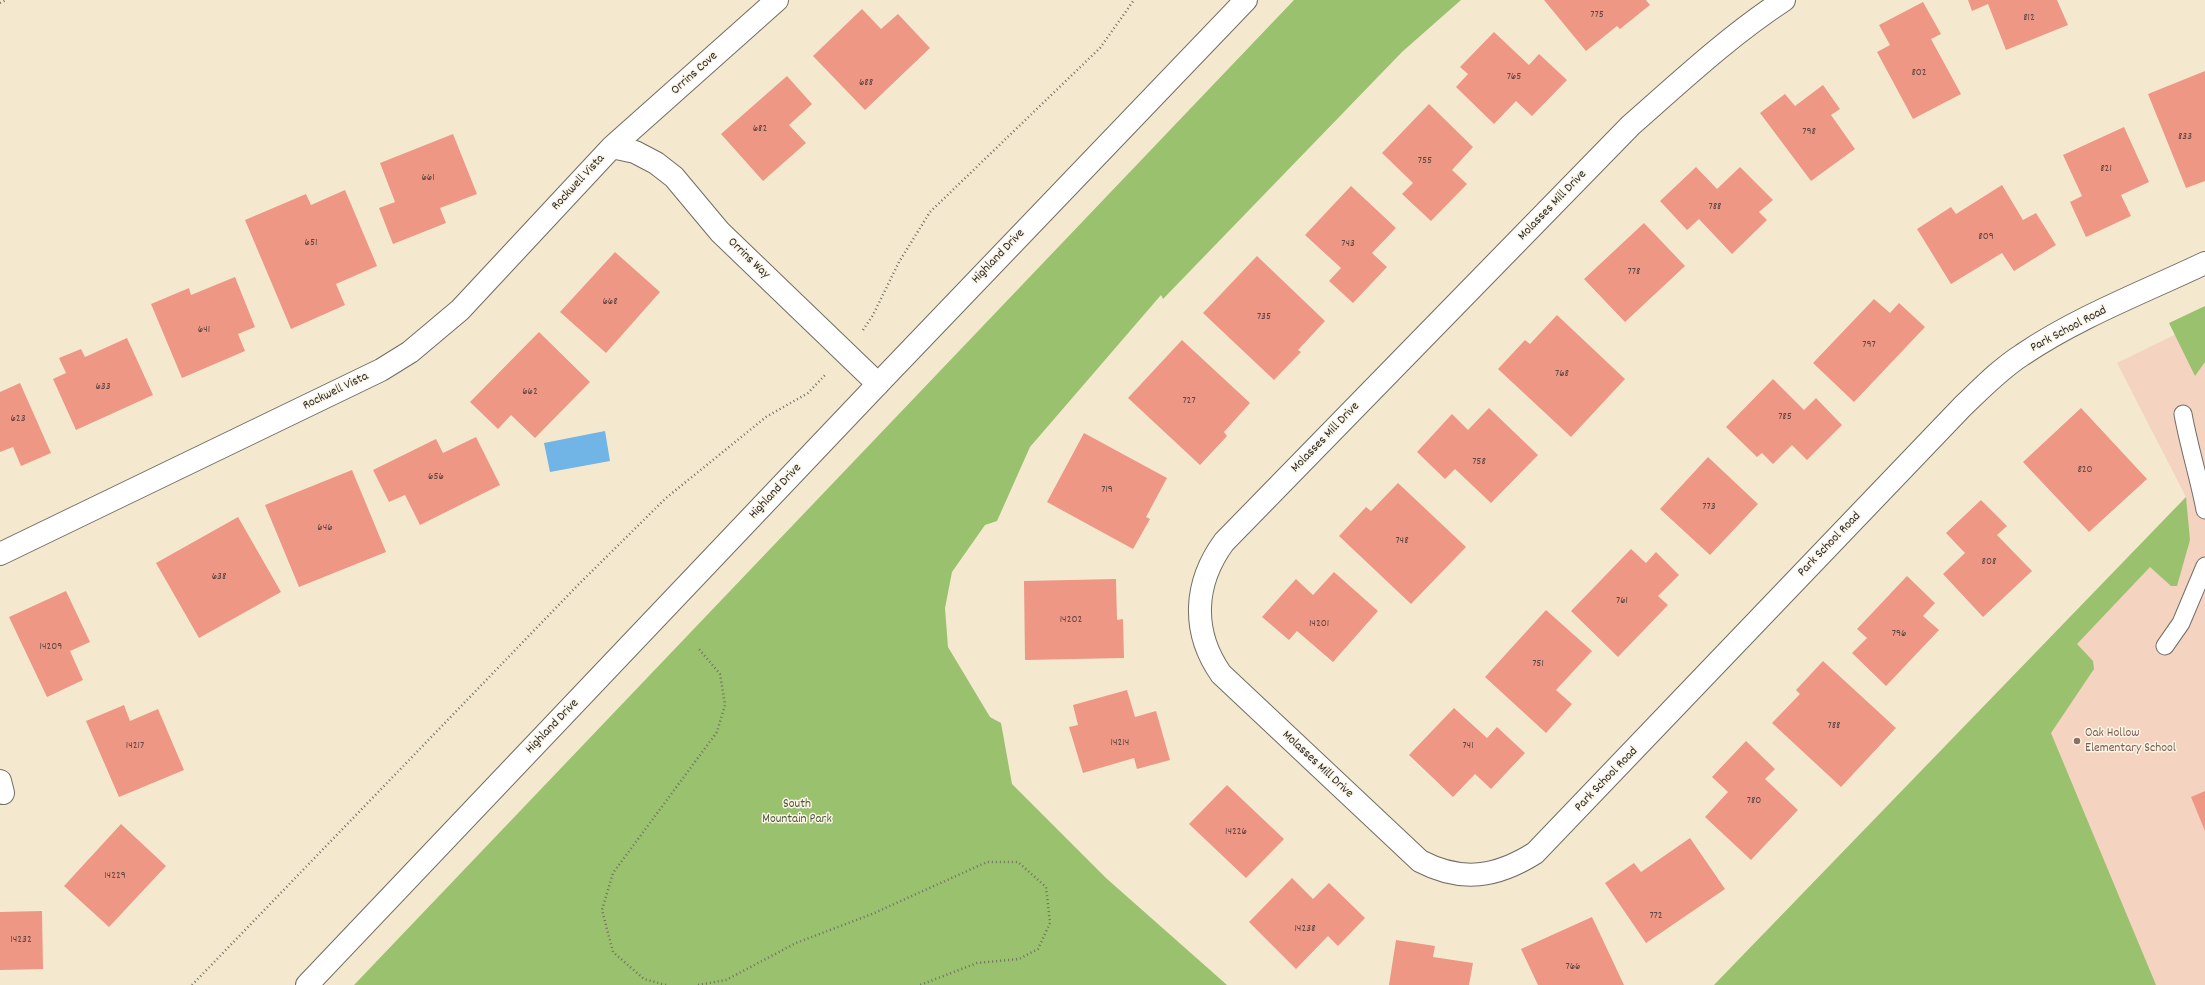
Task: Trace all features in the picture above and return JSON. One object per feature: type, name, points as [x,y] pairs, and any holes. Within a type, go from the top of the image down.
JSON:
[{"type":"street","name":"Orrins Cove","points":[[612,147],[777,0]]},
{"type":"street","name":"Highland Drive","points":[[307,985],[878,384],[1246,0]]},
{"type":"street","name":"Molasses Mill Drive","points":[[1490,873],[1476,875],[1447,872],[1420,861],[1221,674],[1213,662],[1203,635],[1200,608],[1203,580],[1224,542],[1631,125],[1698,66],[1784,0]]},
{"type":"street","name":"Orrins Way","points":[[612,147],[635,152],[656,163],[674,177],[720,232],[878,384]]},
{"type":"street","name":"Rockwell Vista","points":[[0,554],[381,370],[410,352],[460,310],[612,147]]},
{"type":"street","name":"Park School Road","points":[[1490,873],[1521,861],[1548,842],[1962,407],[1990,381],[2021,356],[2055,334],[2205,263]]},
{"type":"lane","points":[[2183,414],[2189,445],[2202,488],[2205,510]]},
{"type":"lane","points":[[2165,646],[2181,623],[2205,566]]},
{"type":"path","points":[[0,3],[6,0]]},
{"type":"path","points":[[192,985],[577,586],[666,498],[766,417],[808,393],[846,353],[873,315],[899,262],[930,212],[1100,48],[1134,0]]},
{"type":"path","points":[[666,985],[644,979],[614,952],[602,910],[614,873],[717,732],[725,705],[720,674],[699,649]]},
{"type":"path","points":[[698,985],[726,980],[796,944],[872,914],[987,862],[1018,862],[1046,886],[1050,923],[1038,949],[1019,959],[977,963],[920,985]]},
{"type":"shaded area","name":"Oak Hollow Elementary School","points":[[2205,320],[2205,985],[1714,985],[2186,497],[2117,363]]},
{"type":"green space","name":"South Mountain Park","points":[[1294,0],[1461,0],[1402,52],[1163,299],[1161,295],[1030,447],[997,521],[985,525],[952,572],[945,608],[948,647],[990,717],[1001,723],[1012,784],[1106,878],[1227,985],[354,985]]},
{"type":"green space","points":[[2205,306],[2205,362],[2195,376],[2169,323]]},
{"type":"green space","points":[[2186,497],[2190,540],[2177,586],[2171,586],[2150,567],[2077,644],[2093,661],[2094,669],[2051,733],[2156,985],[1714,985]]},
{"type":"water","points":[[605,431],[610,461],[550,472],[544,443]]},
{"type":"building","points":[[1544,0],[1646,0],[1650,5],[1620,29],[1617,26],[1586,51]]},
{"type":"building","points":[[1968,0],[2057,0],[2068,25],[2006,50],[1988,4],[1972,11]]},
{"type":"building","points":[[1923,2],[1941,34],[1931,39],[1961,94],[1913,119],[1877,52],[1890,45],[1879,25]]},
{"type":"building","points":[[862,9],[881,29],[898,14],[930,48],[865,110],[813,56]]},
{"type":"building","points":[[1494,32],[1529,65],[1539,54],[1567,80],[1532,116],[1516,101],[1494,124],[1456,87],[1468,74],[1460,67]]},
{"type":"building","points":[[2205,71],[2205,181],[2186,188],[2148,94]]},
{"type":"building","points":[[787,76],[812,104],[789,125],[806,143],[763,181],[721,134]]},
{"type":"building","points":[[1823,85],[1840,109],[1831,115],[1855,149],[1811,181],[1760,113],[1785,94],[1795,106]]},
{"type":"building","points":[[1429,104],[1473,147],[1452,170],[1467,184],[1431,221],[1402,194],[1413,183],[1382,153]]},
{"type":"building","points":[[2124,127],[2149,182],[2121,195],[2131,216],[2086,237],[2070,202],[2082,196],[2063,155]]},
{"type":"building","points":[[453,134],[477,194],[440,208],[446,223],[393,244],[379,208],[395,202],[380,163]]},
{"type":"building","points":[[1696,167],[1717,189],[1740,167],[1773,200],[1759,212],[1767,220],[1732,254],[1699,219],[1687,230],[1660,201]]},
{"type":"building","points":[[2002,185],[2023,220],[2036,213],[2056,245],[2014,271],[2002,253],[1951,284],[1917,229],[1951,207],[1956,214]]},
{"type":"building","points":[[1351,186],[1396,228],[1372,253],[1387,267],[1353,303],[1329,281],[1341,268],[1305,235]]},
{"type":"building","points":[[345,190],[377,266],[336,284],[345,305],[291,329],[245,220],[306,194],[311,205]]},
{"type":"building","points":[[1644,223],[1685,266],[1625,322],[1584,279]]},
{"type":"building","points":[[615,252],[660,292],[606,353],[560,312]]},
{"type":"building","points":[[1257,256],[1325,321],[1298,350],[1301,352],[1274,380],[1203,313]]},
{"type":"building","points":[[235,277],[255,327],[238,334],[245,351],[182,378],[151,304],[189,288],[191,295]]},
{"type":"building","points":[[1874,299],[1890,313],[1899,303],[1925,327],[1854,402],[1813,363]]},
{"type":"building","points":[[1557,315],[1625,379],[1571,437],[1498,369],[1525,340],[1530,344]]},
{"type":"building","points":[[539,332],[590,382],[535,438],[511,415],[498,429],[470,402]]},
{"type":"building","points":[[127,338],[153,395],[76,430],[53,379],[66,373],[59,358],[81,349],[85,357]]},
{"type":"building","points":[[1182,340],[1250,403],[1224,432],[1227,436],[1200,465],[1128,398]]},
{"type":"building","points":[[1773,379],[1804,410],[1816,398],[1842,425],[1807,460],[1792,445],[1773,464],[1762,453],[1757,457],[1726,427]]},
{"type":"building","points":[[20,383],[51,453],[21,466],[13,447],[0,452],[0,392]]},
{"type":"building","points":[[1489,408],[1538,455],[1491,503],[1455,469],[1445,479],[1417,452],[1452,414],[1468,430]]},
{"type":"building","points":[[2081,408],[2147,479],[2089,532],[2023,462]]},
{"type":"building","points":[[1084,433],[1167,478],[1146,517],[1150,519],[1133,549],[1047,502]]},
{"type":"building","points":[[476,437],[500,485],[420,525],[405,495],[389,502],[373,470],[436,439],[443,453]]},
{"type":"building","points":[[1708,457],[1758,504],[1710,555],[1660,509]]},
{"type":"building","points":[[352,470],[386,552],[299,587],[265,505]]},
{"type":"building","points":[[1398,483],[1466,547],[1411,604],[1339,536],[1366,507],[1371,511]]},
{"type":"building","points":[[1981,500],[2007,526],[1997,535],[2032,571],[1983,617],[1943,574],[1965,553],[1946,533]]},
{"type":"building","points":[[238,517],[281,592],[199,638],[156,563]]},
{"type":"building","points":[[1631,549],[1646,563],[1656,552],[1679,575],[1658,596],[1668,605],[1618,657],[1571,611]]},
{"type":"building","points":[[1334,572],[1378,611],[1333,662],[1297,631],[1289,640],[1262,617],[1296,579],[1313,595]]},
{"type":"building","points":[[1907,576],[1935,603],[1923,616],[1939,630],[1886,686],[1852,653],[1867,638],[1857,629]]},
{"type":"building","points":[[1116,579],[1117,620],[1123,619],[1124,658],[1025,660],[1024,581]]},
{"type":"building","points":[[66,591],[90,642],[70,651],[83,680],[47,697],[9,617]]},
{"type":"building","points":[[1546,610],[1592,651],[1556,690],[1572,704],[1546,733],[1485,677]]},
{"type":"building","points":[[1823,661],[1896,728],[1841,787],[1772,723],[1800,694],[1796,690]]},
{"type":"building","points":[[1127,690],[1135,717],[1156,711],[1170,760],[1137,769],[1134,758],[1083,773],[1069,727],[1078,725],[1073,705]]},
{"type":"building","points":[[124,705],[130,721],[158,709],[184,770],[119,797],[86,721]]},
{"type":"building","points":[[1454,708],[1487,738],[1497,727],[1525,753],[1491,789],[1475,774],[1453,797],[1409,755]]},
{"type":"building","points":[[1746,741],[1775,769],[1765,779],[1798,810],[1751,860],[1705,817],[1728,792],[1712,777]]},
{"type":"building","points":[[1227,785],[1284,839],[1246,878],[1189,824]]},
{"type":"building","points":[[2205,791],[2205,831],[2191,797]]},
{"type":"building","points":[[121,824],[166,866],[109,927],[64,886]]},
{"type":"building","points":[[1690,838],[1725,889],[1646,943],[1605,883],[1634,863],[1641,872]]},
{"type":"building","points":[[1292,878],[1313,899],[1329,883],[1365,918],[1338,946],[1328,936],[1296,969],[1249,922]]},
{"type":"building","points":[[42,911],[43,969],[0,970],[0,912]]},
{"type":"building","points":[[1592,917],[1624,985],[1538,985],[1521,949]]},
{"type":"building","points":[[1396,940],[1435,946],[1433,957],[1473,963],[1469,985],[1389,985]]},
{"type":"place","name":"Oak Hollow Elementary School","points":[[2077,741]]}]
